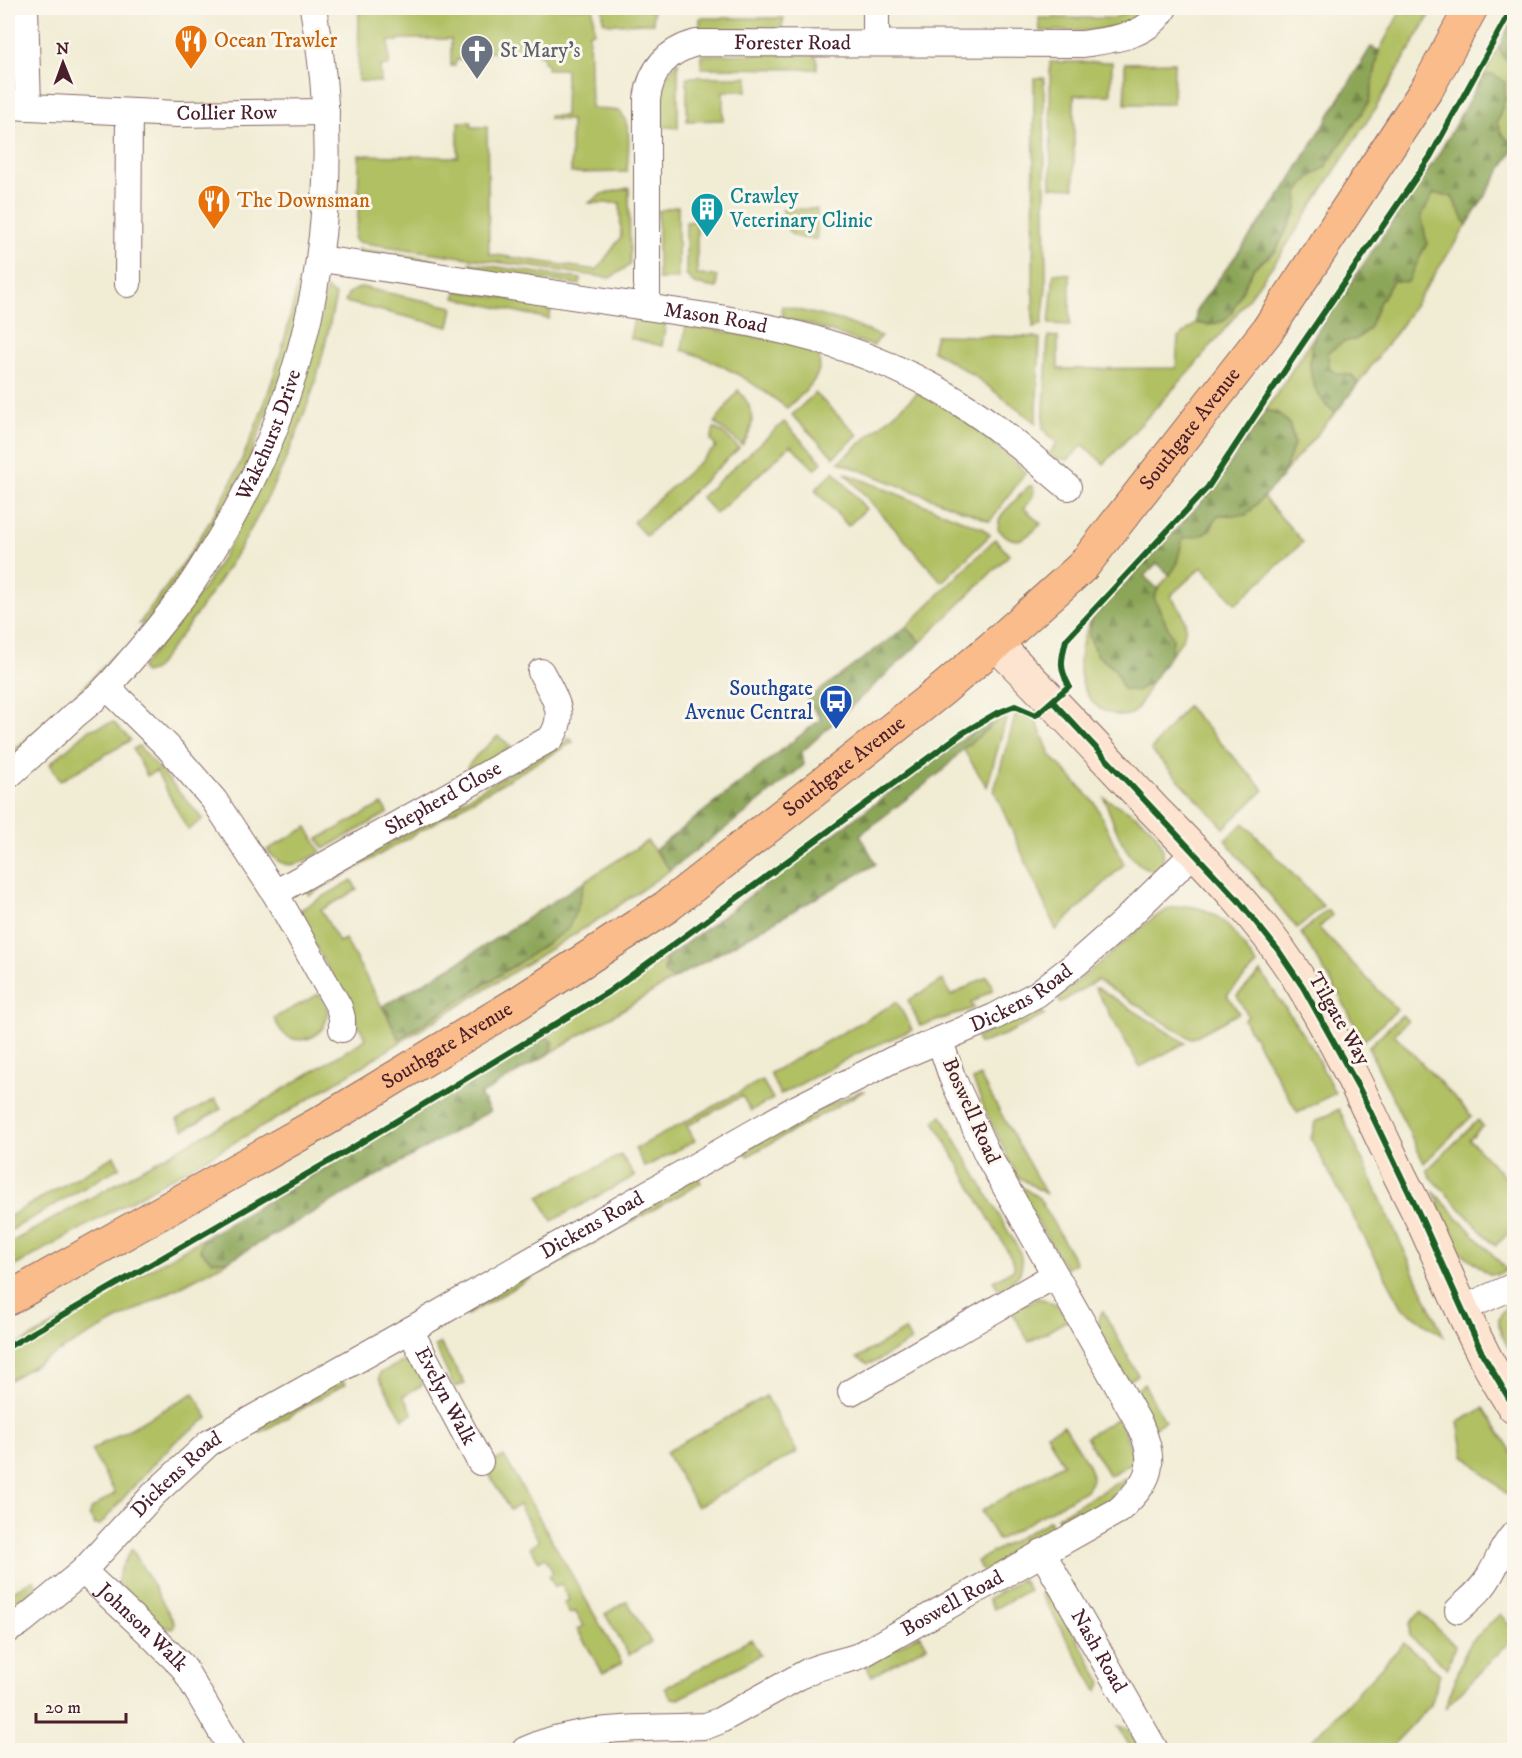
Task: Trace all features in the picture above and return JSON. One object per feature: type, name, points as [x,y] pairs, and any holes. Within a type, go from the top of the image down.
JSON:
[{"type":"main road","name":"Southgate Avenue","points":[[8,1299],[325,1120],[518,1003],[666,907],[890,732],[996,644],[1083,566],[1267,331],[1428,87],[1471,8]]},
{"type":"street","name":"Collier Row","points":[[25,8],[18,106],[178,114],[326,112]]},
{"type":"street","name":"Wakehurst Drive","points":[[8,776],[107,687],[180,600],[229,524],[276,429],[306,334],[321,259],[327,189],[326,112],[322,55],[313,8]]},
{"type":"street","points":[[876,8],[876,42]]},
{"type":"street","name":"Forester Road","points":[[647,307],[647,99],[652,77],[666,58],[675,51],[696,43],[1083,44],[1138,33],[1164,8]]},
{"type":"street","points":[[128,284],[129,112]]},
{"type":"street","name":"Mason Road","points":[[321,259],[770,326],[813,337],[886,364],[959,402],[991,424],[1068,487]]},
{"type":"street","name":"Tilgate Way","points":[[996,644],[1195,852],[1258,925],[1303,987],[1359,1088],[1482,1353],[1515,1407]]},
{"type":"street","name":"Shepherd Close","points":[[274,893],[551,738],[557,729],[559,707],[541,672]]},
{"type":"street","points":[[107,687],[168,747],[214,800],[274,893],[339,1007],[342,1029]]},
{"type":"street","name":"Dickens Road","points":[[8,1630],[83,1572],[154,1494],[209,1443],[788,1113],[892,1060],[994,1017],[1037,994],[1121,924],[1195,852]]},
{"type":"street","name":"Boswell Road","points":[[525,1750],[556,1738],[582,1733],[706,1726],[719,1721],[824,1664],[859,1656],[1119,1509],[1134,1496],[1146,1480],[1150,1463],[1148,1443],[1140,1425],[987,1154],[952,1077],[940,1041]]},
{"type":"street","points":[[851,1392],[1055,1275]]},
{"type":"street","points":[[1462,1309],[1515,1286]]},
{"type":"street","name":"Evelyn Walk","points":[[410,1330],[480,1462]]},
{"type":"street","points":[[1458,1610],[1482,1587],[1491,1574],[1498,1556],[1515,1534]]},
{"type":"street","name":"Nash Road","points":[[1042,1552],[1155,1750]]},
{"type":"street","name":"Johnson Walk","points":[[83,1572],[183,1667],[232,1750]]},
{"type":"green space","points":[[359,8],[593,8],[594,32],[589,33],[591,108],[620,111],[624,117],[629,140],[627,172],[571,173],[571,120],[549,119],[549,116],[565,116],[566,69],[547,69],[547,63],[543,62],[543,55],[539,55],[539,48],[503,47],[503,53],[487,52],[487,57],[472,57],[471,61],[456,60],[455,66],[451,66],[451,39],[399,39],[389,41],[389,66],[380,66],[381,82],[358,81]]},
{"type":"green space","points":[[603,8],[653,10],[653,23],[610,24],[603,21]]},
{"type":"green space","points":[[1136,8],[1152,8],[1132,26],[1087,31],[1040,31],[1039,18],[1114,18]]},
{"type":"green space","points":[[1422,8],[1434,8],[1375,109],[1279,257],[1229,324],[1189,372],[1104,464],[1083,445],[1068,460],[1048,455],[1057,443],[1043,429],[1048,336],[1058,337],[1058,369],[1176,368],[1178,338],[1196,323],[1210,325],[1242,289],[1254,268],[1276,251],[1297,210],[1298,193],[1308,179],[1325,167],[1369,102],[1379,51],[1400,12],[1412,13]]},
{"type":"green space","points":[[1514,16],[1514,61],[1504,59],[1499,47]]},
{"type":"green space","points":[[700,18],[784,18],[781,30],[700,30]]},
{"type":"green space","points":[[1371,47],[1379,51],[1369,102],[1325,167],[1308,179],[1298,193],[1297,210],[1275,251],[1253,268],[1232,312],[1224,321],[1210,325],[1196,323],[1196,310],[1284,190]]},
{"type":"green space","points":[[1499,47],[1504,59],[1514,61],[1513,150],[1512,144],[1502,134],[1496,123],[1505,99],[1493,74],[1482,77]]},
{"type":"green space","points":[[812,53],[817,58],[817,69],[701,68],[701,55]]},
{"type":"green space","points":[[678,62],[678,128],[659,126],[661,82]]},
{"type":"green space","points":[[1050,62],[1112,62],[1111,95],[1074,95],[1074,188],[1051,187]]},
{"type":"green space","points":[[1174,62],[1173,104],[1125,104],[1125,63]]},
{"type":"green space","points":[[1493,74],[1505,82],[1505,99],[1497,123],[1502,134],[1512,144],[1513,150],[1467,225],[1452,197],[1434,193],[1421,216],[1427,243],[1408,282],[1393,281],[1380,301],[1369,328],[1357,339],[1343,342],[1328,352],[1329,367],[1336,374],[1352,375],[1358,384],[1336,412],[1324,402],[1313,382],[1310,359],[1315,335],[1437,157],[1482,77]]},
{"type":"green space","points":[[687,77],[748,77],[747,91],[723,91],[723,120],[687,121]]},
{"type":"green space","points":[[1034,78],[1044,78],[1046,288],[1042,325],[1033,327]]},
{"type":"green space","points":[[458,122],[471,122],[471,127],[487,127],[489,254],[597,270],[621,237],[620,203],[589,203],[602,194],[629,188],[630,265],[610,278],[357,242],[354,238],[358,220],[359,155],[458,157]]},
{"type":"green space","points":[[1434,192],[1452,197],[1467,225],[1402,324],[1358,384],[1352,375],[1336,374],[1329,367],[1328,352],[1343,342],[1357,339],[1369,328],[1380,301],[1393,281],[1427,244],[1421,216]]},
{"type":"green space","points":[[678,206],[678,279],[658,279],[658,211]]},
{"type":"green space","points":[[783,209],[817,209],[817,239],[796,237],[791,234],[785,224]]},
{"type":"green space","points":[[697,221],[697,275],[717,276],[717,288],[694,284],[686,274],[686,222]]},
{"type":"green space","points":[[358,249],[438,260],[437,267],[357,256]]},
{"type":"green space","points":[[470,263],[581,279],[580,285],[470,270]]},
{"type":"green space","points":[[1054,273],[1070,274],[1070,325],[1049,324]]},
{"type":"green space","points":[[298,282],[306,283],[285,368],[245,470],[199,553],[147,624],[139,624],[193,549],[229,487],[270,387]]},
{"type":"green space","points":[[361,287],[453,307],[449,327],[345,302],[349,293]]},
{"type":"green space","points":[[327,289],[336,296],[321,360],[310,398],[280,473],[263,508],[224,574],[154,670],[144,673],[141,668],[206,585],[232,541]]},
{"type":"green space","points":[[457,291],[552,305],[549,319],[455,298]]},
{"type":"green space","points":[[782,306],[843,321],[881,336],[873,346],[811,325],[785,319],[782,317]]},
{"type":"green space","points":[[634,318],[666,322],[662,346],[630,338]]},
{"type":"green space","points":[[686,325],[787,342],[818,353],[819,370],[806,391],[787,408],[737,374],[682,350]]},
{"type":"green space","points":[[936,335],[1035,337],[1040,339],[1036,423],[973,375],[932,350]]},
{"type":"green space","points":[[1315,335],[1310,359],[1326,406],[1336,412],[1283,474],[1292,449],[1292,432],[1287,422],[1277,414],[1266,410]]},
{"type":"green space","points":[[738,390],[748,404],[752,417],[750,431],[742,445],[715,423]]},
{"type":"green space","points":[[815,393],[858,435],[834,457],[792,415]]},
{"type":"green space","points":[[918,393],[962,418],[1026,472],[990,521],[839,462]]},
{"type":"green space","points":[[1266,410],[1278,413],[1289,424],[1294,444],[1282,477],[1246,515],[1218,515],[1205,533],[1196,537],[1183,538],[1176,566],[1170,575],[1157,563],[1144,576],[1158,589],[1154,597],[1173,639],[1171,654],[1151,683],[1136,691],[1123,689],[1115,669],[1097,655],[1089,636],[1092,619],[1212,491]]},
{"type":"green space","points":[[784,422],[822,462],[815,470],[791,445],[716,514],[701,497]]},
{"type":"green space","points":[[714,428],[739,448],[646,536],[633,522],[716,447],[711,440]]},
{"type":"green space","points":[[834,471],[866,509],[848,526],[815,490]]},
{"type":"green space","points":[[845,473],[982,528],[990,535],[942,582]]},
{"type":"green space","points":[[1029,486],[1033,486],[1034,493],[1024,508],[1041,524],[1030,534],[1015,540],[998,529],[999,521],[1003,513]]},
{"type":"green space","points":[[1263,497],[1303,542],[1236,604],[1202,567],[1170,596],[1181,611],[1186,625],[1182,639],[1171,654],[1173,639],[1153,597],[1176,566],[1183,537],[1210,530],[1218,515],[1246,515]]},
{"type":"green space","points":[[995,539],[1009,555],[921,642],[906,627]]},
{"type":"green space","points":[[1092,619],[1089,636],[1097,655],[1115,669],[1123,689],[1136,691],[1151,683],[1140,705],[1130,714],[1116,715],[1100,708],[1090,699],[1084,687],[1080,674],[1080,659],[1086,631]]},
{"type":"green space","points":[[906,627],[921,642],[802,752],[804,765],[670,870],[655,850],[821,719],[807,700]]},
{"type":"green space","points":[[116,653],[119,658],[97,681],[8,764],[8,754],[57,715]]},
{"type":"green space","points":[[1187,706],[1264,790],[1224,828],[1151,750]]},
{"type":"green space","points":[[1017,710],[1036,721],[1051,756],[1095,803],[1124,864],[1056,930],[994,790]]},
{"type":"green space","points":[[1008,712],[987,787],[963,749]]},
{"type":"green space","points":[[1008,712],[963,749],[941,772],[860,835],[876,864],[674,979],[664,973],[666,958],[961,740]]},
{"type":"green space","points":[[113,722],[131,740],[60,781],[50,764],[89,730]]},
{"type":"green space","points":[[498,736],[512,747],[469,771],[467,767],[476,756]]},
{"type":"green space","points":[[570,738],[573,742],[310,895],[307,891]]},
{"type":"green space","points":[[139,746],[203,819],[188,830],[156,771],[147,776],[133,749]]},
{"type":"green space","points":[[1104,798],[1139,818],[1157,835],[1162,846],[1163,858],[1160,872],[1142,866],[1128,853],[1118,835]]},
{"type":"green space","points":[[382,804],[388,813],[324,849],[318,839]]},
{"type":"green space","points":[[1244,823],[1323,906],[1297,928],[1225,840]]},
{"type":"green space","points":[[307,827],[321,852],[299,863],[286,864],[280,862],[267,850]]},
{"type":"green space","points":[[647,841],[670,870],[602,917],[283,1115],[8,1270],[8,1244],[261,1103],[366,1039],[304,925],[300,910],[352,880],[357,890],[321,910],[339,942],[345,939],[400,1039],[568,929],[585,881]]},
{"type":"green space","points":[[585,881],[568,929],[399,1039],[383,1006],[461,961]]},
{"type":"green space","points":[[1184,906],[1197,908],[1218,917],[1235,934],[1257,965],[1227,995],[1239,1013],[1191,1039],[1097,980],[1060,1003],[1058,998],[1149,921],[1170,908]]},
{"type":"green space","points":[[1327,910],[1332,915],[1319,928],[1397,1010],[1363,1041],[1340,996],[1301,933]]},
{"type":"green space","points":[[666,958],[664,973],[674,979],[547,1055],[553,1046],[548,1038],[540,1038]]},
{"type":"green space","points":[[1261,972],[1312,1048],[1335,1093],[1298,1113],[1244,1020],[1248,1016],[1237,996]]},
{"type":"green space","points":[[987,976],[994,989],[971,1003],[974,1008],[920,1026],[908,1000],[943,980],[951,996]]},
{"type":"green space","points":[[1095,988],[1098,988],[1185,1043],[1140,1067]]},
{"type":"green space","points":[[319,994],[327,1011],[327,1019],[320,1031],[302,1040],[288,1037],[274,1018]]},
{"type":"green space","points":[[897,1002],[912,1030],[858,1053],[780,1095],[770,1073]]},
{"type":"green space","points":[[1038,1008],[1045,1015],[1004,1035],[979,1044],[976,1038]]},
{"type":"green space","points":[[1402,1015],[1408,1021],[1394,1034],[1472,1116],[1424,1163],[1368,1047]]},
{"type":"green space","points":[[539,1038],[548,1038],[554,1043],[547,1055],[480,1095],[490,1111],[228,1261],[211,1261],[200,1249],[204,1238],[353,1152]]},
{"type":"green space","points":[[980,1076],[1046,1194],[1017,1176],[973,1080]]},
{"type":"green space","points":[[762,1080],[773,1099],[751,1111],[742,1096],[687,1126],[695,1141],[645,1167],[635,1149]]},
{"type":"green space","points":[[864,1091],[748,1156],[744,1151],[826,1106]]},
{"type":"green space","points":[[215,1099],[221,1109],[184,1130],[177,1120]]},
{"type":"green space","points":[[1339,1109],[1444,1337],[1402,1307],[1311,1139],[1315,1122]]},
{"type":"green space","points":[[942,1116],[1019,1250],[1022,1265],[1019,1275],[999,1290],[993,1281],[1014,1269],[1014,1263],[934,1121]]},
{"type":"green space","points":[[1478,1120],[1483,1126],[1469,1139],[1514,1187],[1514,1228],[1495,1246],[1427,1170]]},
{"type":"green space","points":[[621,1155],[635,1176],[552,1221],[539,1197]]},
{"type":"green space","points":[[114,1156],[120,1167],[8,1232],[8,1217]]},
{"type":"green space","points":[[698,1177],[701,1183],[542,1272],[542,1264]]},
{"type":"green space","points":[[1013,1181],[1039,1198],[1076,1263],[1066,1269]]},
{"type":"green space","points":[[1433,1191],[1507,1270],[1498,1274],[1489,1274],[1457,1249]]},
{"type":"green space","points":[[204,1238],[200,1249],[211,1260],[228,1261],[8,1381],[8,1351]]},
{"type":"green space","points":[[524,1275],[531,1278],[467,1315],[468,1310]]},
{"type":"green space","points":[[1038,1298],[1056,1305],[1068,1320],[1029,1342],[1011,1310]]},
{"type":"green space","points":[[1514,1302],[1514,1358],[1502,1335],[1499,1320],[1506,1308]]},
{"type":"green space","points":[[1103,1311],[1138,1375],[1130,1380],[1123,1377],[1104,1344],[1099,1326],[1099,1318]]},
{"type":"green space","points":[[905,1330],[911,1341],[875,1362],[867,1364],[857,1358]]},
{"type":"green space","points":[[440,1343],[465,1384],[454,1387],[435,1346]]},
{"type":"green space","points":[[406,1360],[418,1369],[422,1385],[403,1396],[413,1414],[403,1419],[379,1378],[380,1373]]},
{"type":"green space","points":[[342,1379],[345,1384],[260,1433],[258,1427]]},
{"type":"green space","points":[[1144,1384],[1165,1421],[1153,1428],[1135,1398],[1136,1390]]},
{"type":"green space","points":[[194,1393],[208,1418],[175,1442],[100,1525],[95,1525],[89,1515],[90,1510],[115,1493],[91,1450]]},
{"type":"green space","points":[[766,1396],[797,1452],[697,1507],[666,1452]]},
{"type":"green space","points":[[1484,1408],[1514,1455],[1514,1494],[1511,1498],[1464,1455],[1458,1422]]},
{"type":"green space","points":[[1118,1418],[1133,1452],[1132,1463],[1109,1476],[1086,1437]]},
{"type":"green space","points":[[1064,1425],[1091,1472],[1091,1483],[1085,1491],[998,1540],[981,1511],[1063,1464],[1047,1434]]},
{"type":"green space","points":[[504,1456],[622,1663],[603,1673],[577,1629],[584,1626],[575,1611],[570,1614],[564,1603],[569,1600],[561,1584],[555,1587],[549,1576],[553,1573],[545,1557],[539,1561],[530,1547],[539,1541],[519,1505],[510,1510],[485,1467]]},
{"type":"green space","points":[[1125,1478],[1124,1484],[1110,1497],[1112,1501],[1064,1528],[1057,1517]]},
{"type":"green space","points":[[1050,1520],[1057,1533],[986,1572],[981,1569],[977,1561]]},
{"type":"green space","points":[[132,1549],[174,1622],[172,1629],[161,1626],[146,1609],[118,1585],[120,1571]]},
{"type":"green space","points":[[1514,1556],[1514,1596],[1508,1576]]},
{"type":"green space","points":[[34,1579],[37,1586],[8,1611],[8,1594]]},
{"type":"green space","points":[[1022,1579],[1029,1590],[994,1609],[988,1599]]},
{"type":"green space","points":[[1050,1590],[1102,1683],[1097,1691],[1041,1594]]},
{"type":"green space","points":[[627,1601],[651,1642],[629,1655],[605,1614]]},
{"type":"green space","points":[[1421,1612],[1455,1646],[1447,1668],[1409,1636],[1410,1623]]},
{"type":"green space","points":[[1500,1614],[1514,1631],[1514,1637],[1445,1708],[1468,1645]]},
{"type":"green space","points":[[920,1634],[927,1646],[872,1676],[866,1665]]},
{"type":"green space","points":[[751,1639],[760,1655],[679,1699],[672,1698],[665,1688]]},
{"type":"green space","points":[[1404,1643],[1440,1674],[1431,1705],[1388,1750],[1303,1750]]},
{"type":"green space","points":[[1118,1726],[1127,1728],[1141,1750],[1132,1750]]},
{"type":"green space","points":[[655,1747],[684,1750],[596,1750]]},
{"type":"cycle path","points":[[8,1347],[347,1151],[610,991],[961,734],[995,714],[1015,706],[1036,715],[1069,686],[1062,664],[1066,640],[1208,487],[1430,157],[1512,8]]},
{"type":"cycle path","points":[[1053,702],[1238,900],[1278,950],[1303,987],[1359,1088],[1482,1353],[1514,1407]]},
{"type":"place","name":"Ocean Trawler","points":[[191,70]]},
{"type":"place","name":"St Mary's","points":[[477,80]]},
{"type":"place","name":"The Downsman","points":[[214,230]]},
{"type":"place","name":"Crawley Veterinary Clinic","points":[[707,238]]},
{"type":"place","name":"Southgate Avenue Central","points":[[836,730]]}]
